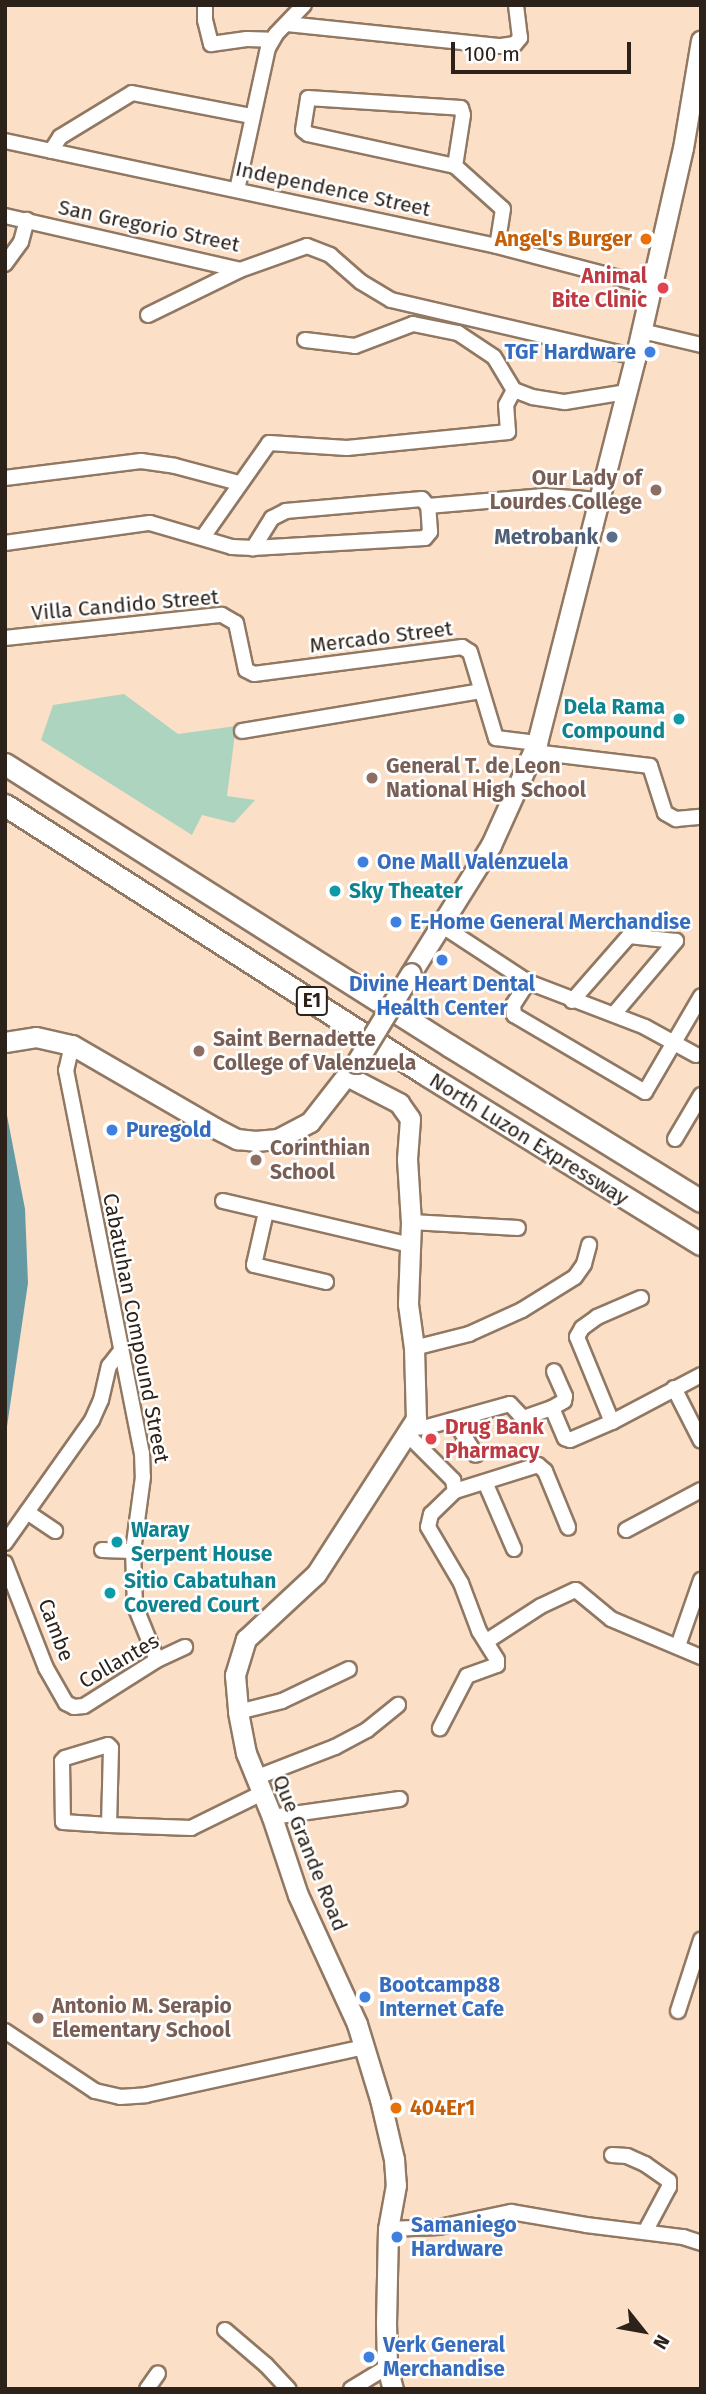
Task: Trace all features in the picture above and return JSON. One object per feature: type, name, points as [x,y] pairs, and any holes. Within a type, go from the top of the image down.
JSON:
[{"type":"highway","name":"North Luzon Expressway","points":[[5,764],[439,1039],[701,1200]]},
{"type":"highway","name":"North Luzon Expressway","points":[[5,805],[427,1075],[701,1244]]},
{"type":"main road","points":[[5,1042],[36,1037],[72,1045],[215,1128],[237,1139],[255,1141],[278,1139],[310,1122],[351,1069],[500,826],[535,748],[642,331],[697,82],[701,41]]},
{"type":"main road","points":[[351,1069],[400,1103],[410,1119],[407,1159],[411,1222],[408,1304],[414,1348],[416,1419],[411,1431]]},
{"type":"main road","name":"Que Grande Road","points":[[393,2389],[387,2367],[388,2230],[396,2185],[394,2159],[364,2046],[348,2000],[298,1895],[272,1817],[246,1753],[238,1712],[235,1675],[246,1639],[316,1574],[411,1431]]},
{"type":"street","points":[[205,5],[205,20],[211,44],[247,39],[271,40]]},
{"type":"street","points":[[237,190],[271,40],[304,5]]},
{"type":"street","points":[[287,24],[501,46],[515,44],[520,38],[516,5]]},
{"type":"street","points":[[51,151],[60,137],[132,93],[252,116]]},
{"type":"street","points":[[455,166],[463,114],[461,108],[312,96],[306,101],[303,130],[312,136],[455,166],[503,209],[497,246]]},
{"type":"street","name":"Independence Street","points":[[5,141],[497,246],[650,286]]},
{"type":"street","name":"San Gregorio Street","points":[[5,216],[240,270],[307,246],[330,255],[361,282],[391,300],[635,357]]},
{"type":"street","points":[[5,264],[18,248],[27,220]]},
{"type":"street","points":[[148,315],[240,270]]},
{"type":"street","points":[[305,340],[355,346],[412,324],[458,333],[494,358],[514,390],[547,400],[565,401],[627,392]]},
{"type":"street","points":[[642,331],[701,345]]},
{"type":"street","points":[[204,537],[270,443],[347,448],[508,432],[506,405],[514,390]]},
{"type":"street","points":[[5,478],[141,461],[175,466],[239,484]]},
{"type":"street","points":[[428,506],[545,496],[600,500]]},
{"type":"street","points":[[5,543],[150,523],[232,547],[253,548],[425,538],[430,532],[428,506],[422,499],[286,511],[272,518],[253,548]]},
{"type":"street","name":"Villa Candido Street","points":[[5,638],[222,615],[230,617],[239,630],[248,673]]},
{"type":"street","name":"Mercado Street","points":[[248,673],[462,647],[470,652],[496,738],[535,748]]},
{"type":"street","points":[[242,731],[480,691]]},
{"type":"street","points":[[535,748],[650,766],[665,813],[676,819],[701,817]]},
{"type":"street","points":[[441,925],[528,982],[572,1001],[614,1014],[699,1057]]},
{"type":"street","points":[[572,1001],[629,936],[676,941],[614,1014]]},
{"type":"street","points":[[528,982],[513,1005],[514,1015],[645,1093],[701,996]]},
{"type":"street","name":"Cabatuhan Compound Street","points":[[72,1045],[66,1070],[142,1453],[143,1477],[133,1551],[135,1606],[157,1660]]},
{"type":"street","points":[[675,1139],[699,1103]]},
{"type":"street","points":[[223,1201],[410,1245]]},
{"type":"street","points":[[266,1212],[254,1265],[326,1282]]},
{"type":"street","points":[[411,1222],[518,1228]]},
{"type":"street","points":[[414,1348],[469,1334],[533,1304],[575,1277],[584,1264],[589,1245]]},
{"type":"street","points":[[612,1422],[577,1341],[578,1335],[582,1328],[597,1317],[641,1298]]},
{"type":"street","points":[[5,1543],[92,1420],[101,1400],[109,1366],[120,1352]]},
{"type":"street","points":[[455,1491],[453,1480],[411,1431],[510,1404],[523,1418],[552,1408],[564,1401],[565,1396],[554,1371]]},
{"type":"street","points":[[552,1408],[567,1440],[612,1422],[701,1375]]},
{"type":"street","points":[[674,1388],[701,1441]]},
{"type":"street","points":[[454,1420],[476,1455]]},
{"type":"street","points":[[440,1728],[467,1676],[497,1665],[495,1653],[479,1631],[461,1583],[428,1527],[431,1514],[455,1491],[538,1465],[545,1471],[568,1527]]},
{"type":"street","points":[[485,1482],[514,1549]]},
{"type":"street","points":[[626,1530],[701,1490]]},
{"type":"street","points":[[27,1512],[55,1531]]},
{"type":"street","points":[[102,1550],[133,1551]]},
{"type":"street","name":"Cambe","points":[[5,1563],[30,1619],[46,1668],[66,1703],[74,1707]]},
{"type":"street","points":[[678,1646],[701,1580]]},
{"type":"street","points":[[486,1641],[541,1606],[576,1590],[611,1619],[701,1657]]},
{"type":"street","name":"Collantes","points":[[74,1707],[84,1706],[151,1667],[157,1660],[185,1647]]},
{"type":"street","points":[[238,1712],[282,1701],[349,1670]]},
{"type":"street","points":[[109,1825],[112,1753],[108,1745],[69,1756],[62,1761],[63,1822],[109,1825],[191,1828],[258,1785],[367,1730],[398,1705]]},
{"type":"street","points":[[272,1817],[400,1799]]},
{"type":"street","points":[[678,2011],[701,1940]]},
{"type":"street","points":[[5,2031],[95,2091],[120,2097],[146,2095],[364,2046]]},
{"type":"street","points":[[612,2155],[627,2156],[645,2164],[669,2181],[669,2187],[645,2232]]},
{"type":"street","points":[[388,2230],[439,2227],[511,2212],[701,2243]]},
{"type":"street","points":[[225,2330],[266,2365],[288,2389]]},
{"type":"street","points":[[351,2389],[387,2367]]},
{"type":"street","points":[[148,2389],[158,2373]]},
{"type":"green space","points":[[124,694],[178,734],[236,726],[227,796],[255,800],[234,823],[202,815],[192,835],[41,740],[53,705]]},
{"type":"water","points":[[5,1105],[25,1209],[28,1283],[5,1440]]},
{"type":"place","name":"Angel's Burger","points":[[646,239]]},
{"type":"place","name":"Animal Bite Clinic","points":[[663,288]]},
{"type":"place","name":"TGF Hardware","points":[[650,352]]},
{"type":"place","name":"Our Lady of Lourdes College","points":[[656,490]]},
{"type":"place","name":"Metrobank","points":[[612,537]]},
{"type":"place","name":"Dela Rama Compound","points":[[679,719]]},
{"type":"place","name":"General T. de Leon National High School","points":[[372,778]]},
{"type":"place","name":"One Mall Valenzuela","points":[[363,862]]},
{"type":"place","name":"Sky Theater","points":[[335,891]]},
{"type":"place","name":"E-Home General Merchandise","points":[[396,922]]},
{"type":"place","name":"Divine Heart Dental Health Center","points":[[442,960]]},
{"type":"place","name":"Saint Bernadette College of Valenzuela","points":[[199,1051]]},
{"type":"place","name":"Puregold","points":[[112,1130]]},
{"type":"place","name":"Corinthian School","points":[[256,1160]]},
{"type":"place","name":"Drug Bank Pharmacy","points":[[431,1439]]},
{"type":"place","name":"Waray Serpent House","points":[[117,1542]]},
{"type":"place","name":"Sitio Cabatuhan Covered Court","points":[[110,1593]]},
{"type":"place","name":"Bootcamp88 Internet Cafe","points":[[365,1997]]},
{"type":"place","name":"Antonio M. Serapio Elementary School","points":[[38,2018]]},
{"type":"place","name":"404Er1","points":[[396,2108]]},
{"type":"place","name":"Samaniego Hardware","points":[[397,2237]]},
{"type":"place","name":"Verk General Merchandise","points":[[369,2357]]}]
